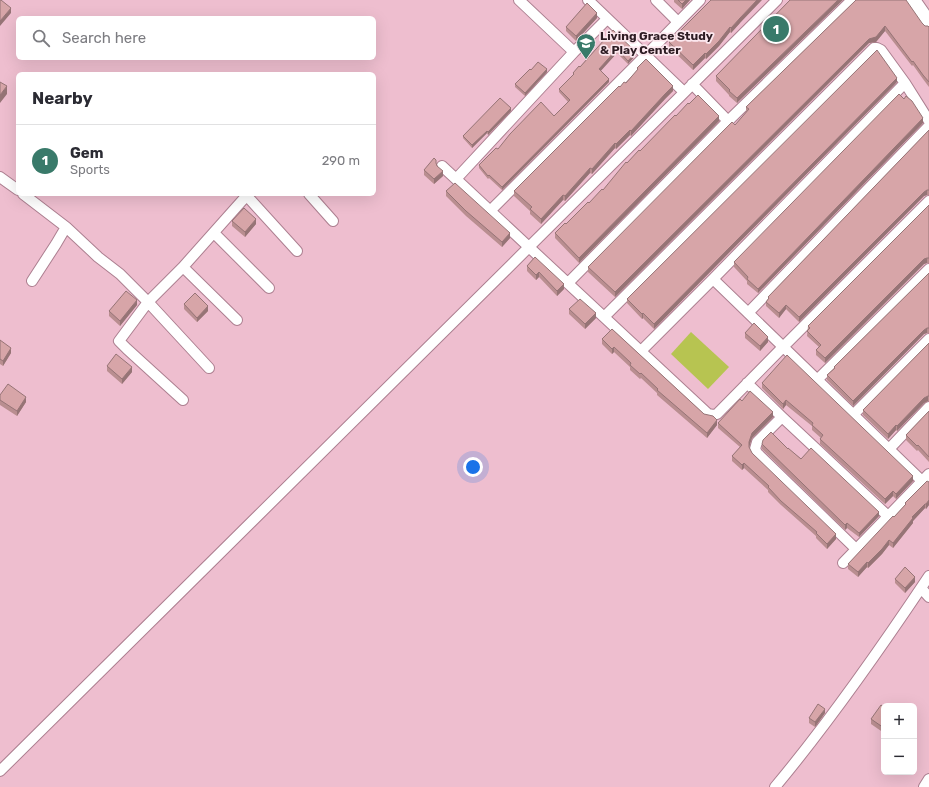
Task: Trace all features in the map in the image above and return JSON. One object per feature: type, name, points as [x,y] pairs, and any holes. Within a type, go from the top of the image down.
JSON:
[{"type":"street","points":[[519,0],[574,52]]},
{"type":"street","points":[[588,0],[684,92]]},
{"type":"street","points":[[656,0],[678,22]]},
{"type":"street","points":[[490,211],[700,0]]},
{"type":"street","points":[[0,771],[778,0]]},
{"type":"street","points":[[568,283],[852,0]]},
{"type":"street","points":[[913,0],[929,23]]},
{"type":"street","points":[[456,179],[574,52],[607,19]]},
{"type":"street","points":[[604,317],[874,48],[881,50],[905,83],[929,121]]},
{"type":"street","points":[[641,351],[905,83]]},
{"type":"street","points":[[692,84],[728,122]]},
{"type":"street","points":[[748,313],[929,126]]},
{"type":"street","points":[[442,166],[708,414],[713,415],[717,414],[929,201]]},
{"type":"street","points":[[0,177],[16,189]]},
{"type":"street","points":[[26,196],[66,227],[98,257],[120,274],[209,368]]},
{"type":"street","points":[[183,400],[119,341],[148,302],[183,268],[246,196]]},
{"type":"street","points":[[248,196],[297,251]]},
{"type":"street","points":[[311,196],[333,220]]},
{"type":"street","points":[[32,281],[66,227]]},
{"type":"street","points":[[214,233],[269,288]]},
{"type":"street","points":[[183,268],[237,320]]},
{"type":"street","points":[[817,380],[929,269]]},
{"type":"street","points":[[713,279],[889,449],[926,477],[843,562]]},
{"type":"street","points":[[854,415],[929,339]]},
{"type":"street","points":[[747,383],[888,516]]},
{"type":"street","points":[[889,449],[929,407]]},
{"type":"street","points":[[782,417],[757,442],[755,449],[757,453],[856,549]]},
{"type":"street","points":[[775,787],[802,756],[886,642],[929,576]]},
{"type":"street","points":[[921,588],[929,597]]},
{"type":"street","points":[[924,787],[929,779]]},
{"type":"green space","points":[[691,332],[729,367],[708,389],[671,354]]},
{"type":"building","points":[[0,0],[11,8],[0,21]]},
{"type":"building","points":[[678,0],[686,0],[682,4]]},
{"type":"building","points":[[711,0],[757,0],[731,28],[730,27],[719,41],[693,65],[669,42]]},
{"type":"building","points":[[790,0],[838,0],[737,98],[716,76]]},
{"type":"building","points":[[856,0],[906,0],[922,23],[929,27],[929,82],[885,26],[876,37],[869,39],[615,292],[588,267],[732,122],[735,125],[749,109],[746,107]]},
{"type":"building","points":[[587,3],[597,13],[576,36],[566,27]]},
{"type":"building","points":[[613,30],[636,52],[628,61],[617,49],[599,69],[609,79],[502,187],[489,175],[488,176],[479,165],[496,148],[498,149],[510,134],[541,102],[554,116],[570,100],[559,89]]},
{"type":"building","points":[[877,50],[897,78],[654,324],[643,313],[642,314],[627,299]]},
{"type":"building","points":[[646,59],[673,86],[631,131],[630,130],[616,144],[615,143],[592,169],[590,168],[565,196],[563,195],[541,219],[530,209],[532,207],[514,191],[619,86],[620,87],[624,82],[626,83]]},
{"type":"building","points":[[538,62],[547,69],[525,93],[515,84]]},
{"type":"building","points":[[0,82],[7,86],[0,95]]},
{"type":"building","points":[[899,94],[904,99],[906,96],[912,101],[923,118],[758,289],[747,279],[748,277],[734,262]]},
{"type":"building","points":[[698,95],[719,116],[579,258],[555,233],[588,202],[589,203],[602,189],[603,190],[626,162],[627,163],[639,150],[640,151],[675,115],[676,116]]},
{"type":"building","points":[[500,98],[511,108],[488,132],[487,131],[472,145],[463,136]]},
{"type":"building","points":[[929,130],[929,190],[924,192],[799,317],[786,305],[779,313],[766,302],[769,298],[768,297]]},
{"type":"building","points":[[434,158],[437,166],[443,171],[434,179],[424,170]]},
{"type":"building","points":[[455,183],[510,233],[502,242],[466,211],[446,191]]},
{"type":"building","points":[[929,205],[929,258],[924,259],[825,358],[816,350],[821,345],[807,331],[810,328],[808,326]]},
{"type":"building","points":[[244,208],[256,219],[245,232],[232,221]]},
{"type":"building","points":[[535,257],[564,284],[557,291],[539,272],[536,275],[527,266]]},
{"type":"building","points":[[929,273],[929,328],[924,330],[853,401],[827,375]]},
{"type":"building","points":[[126,291],[137,300],[120,321],[109,311]]},
{"type":"building","points":[[195,293],[208,306],[197,318],[184,304]]},
{"type":"building","points":[[580,299],[596,313],[585,324],[569,309]]},
{"type":"building","points":[[754,323],[768,337],[760,346],[745,333]]},
{"type":"building","points":[[612,329],[704,414],[713,416],[717,420],[707,433],[657,390],[658,389],[641,373],[640,374],[630,365],[631,363],[614,347],[612,349],[602,339]]},
{"type":"building","points":[[0,340],[11,348],[3,361],[0,359]]},
{"type":"building","points":[[929,343],[929,396],[924,398],[888,434],[863,410]]},
{"type":"building","points":[[116,354],[132,367],[122,379],[107,366]]},
{"type":"building","points":[[787,355],[913,476],[896,494],[893,491],[885,499],[820,439],[823,435],[812,425],[813,423],[786,400],[783,404],[762,383]]},
{"type":"building","points":[[8,384],[26,397],[17,411],[0,400],[0,395]]},
{"type":"building","points":[[750,391],[773,412],[752,433],[749,447],[752,453],[836,534],[827,544],[816,533],[817,532],[781,501],[768,487],[769,486],[744,463],[742,465],[732,456],[742,445],[718,423],[740,399],[742,401]]},
{"type":"building","points":[[929,411],[929,457],[906,435]]},
{"type":"building","points":[[771,432],[788,449],[801,459],[811,448],[879,512],[859,533],[847,523],[845,525],[762,444],[763,440]]},
{"type":"building","points":[[927,481],[929,482],[929,500],[912,517],[913,518],[893,543],[889,540],[882,549],[858,572],[848,564],[893,516],[894,517],[906,504],[905,503]]},
{"type":"building","points":[[905,567],[915,577],[905,588],[895,579]]},
{"type":"building","points":[[818,704],[825,709],[815,722],[809,718]]},
{"type":"building","points":[[881,705],[881,726],[871,719]]},
{"type":"place","name":"Gem","points":[[776,29]]},
{"type":"place","name":"Living Grace Study & Play Center","points":[[586,60]]}]
